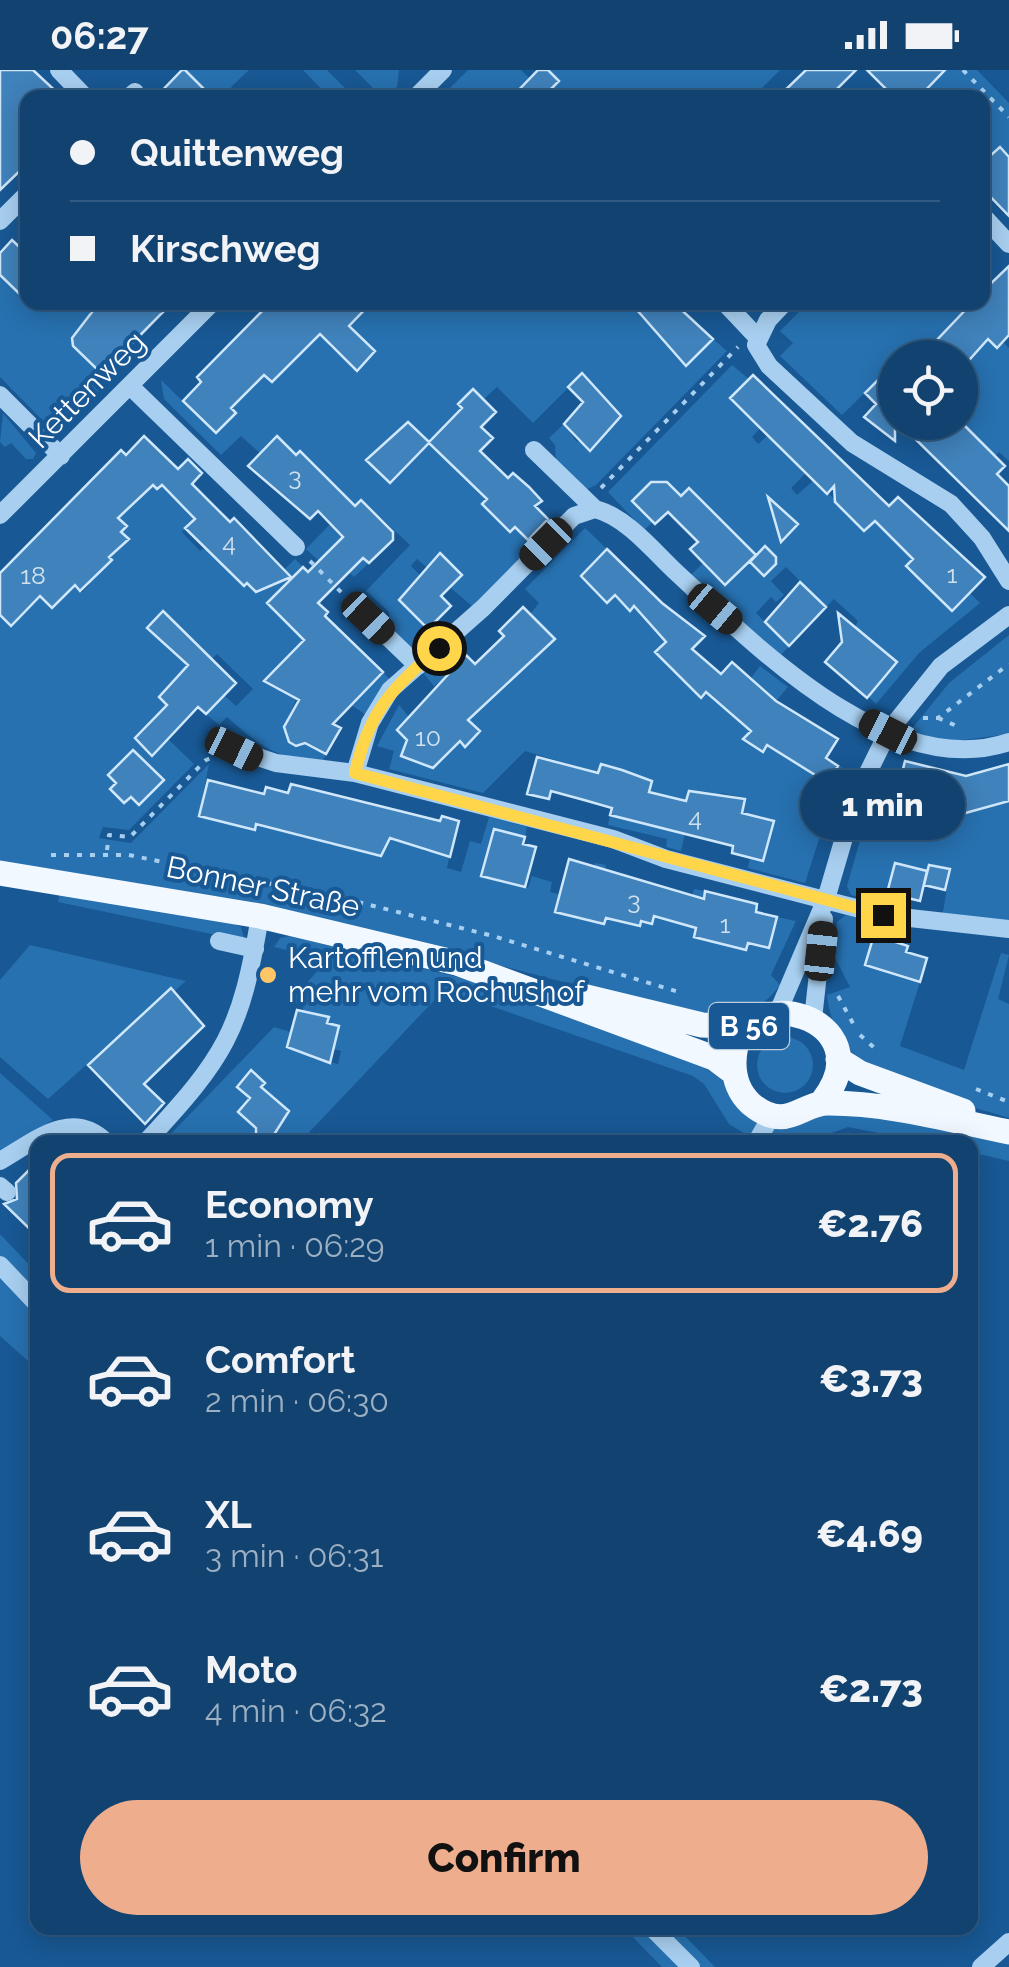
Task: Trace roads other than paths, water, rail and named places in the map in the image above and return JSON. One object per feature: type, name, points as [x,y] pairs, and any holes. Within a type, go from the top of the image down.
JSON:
[{"type":"main road","name":"Bonner Straße","points":[[0,873],[260,916],[702,1025],[748,1027]]},
{"type":"main road","name":"Bonner Straße","points":[[509,980],[714,1058],[734,1072]]},
{"type":"main road","name":"B 56","points":[[772,1115],[743,1094],[734,1072],[734,1056],[748,1027],[778,1012],[814,1020],[826,1030],[838,1060]]},
{"type":"main road","points":[[772,1115],[799,1115],[822,1102],[832,1090],[838,1060],[860,1074],[1009,1131]]},
{"type":"main road","points":[[822,1102],[868,1105],[1009,1131]]},
{"type":"street","points":[[59,70],[78,90]]},
{"type":"street","points":[[424,90],[443,70]]},
{"type":"street","points":[[0,222],[20,201]]},
{"type":"street","points":[[990,224],[1009,244]]},
{"type":"street","name":"Kettenweg","points":[[0,515],[205,310]]},
{"type":"street","points":[[731,310],[757,342],[769,366],[852,443],[952,504],[976,530],[1009,580]]},
{"type":"street","points":[[757,342],[779,310]]},
{"type":"street","points":[[130,386],[296,548]]},
{"type":"street","points":[[0,395],[61,456]]},
{"type":"street","points":[[534,450],[591,505],[617,519],[811,689],[888,732],[944,751],[977,750],[1009,742]]},
{"type":"street","points":[[355,773],[362,742],[380,706],[574,516],[591,505]]},
{"type":"street","points":[[778,1012],[826,899],[856,797],[888,732],[941,666],[1009,615]]},
{"type":"street","points":[[368,618],[418,666]]},
{"type":"street","points":[[234,749],[265,761],[355,773],[925,922],[1009,929]]},
{"type":"street","points":[[814,1020],[826,899]]},
{"type":"street","points":[[152,1135],[204,1079],[225,1048],[240,1011],[260,916]]},
{"type":"street","points":[[218,941],[254,949]]},
{"type":"street","points":[[760,1135],[772,1115]]},
{"type":"street","points":[[48,1135],[64,1126],[83,1126],[96,1135]]},
{"type":"street","points":[[0,1161],[30,1145]]},
{"type":"street","points":[[0,1265],[30,1297]]},
{"type":"street","points":[[659,1935],[691,1967]]},
{"type":"street","points":[[981,1967],[1009,1942]]},
{"type":"place","name":"Kartofflen und mehr vom Rochushof","points":[[268,975]]}]
